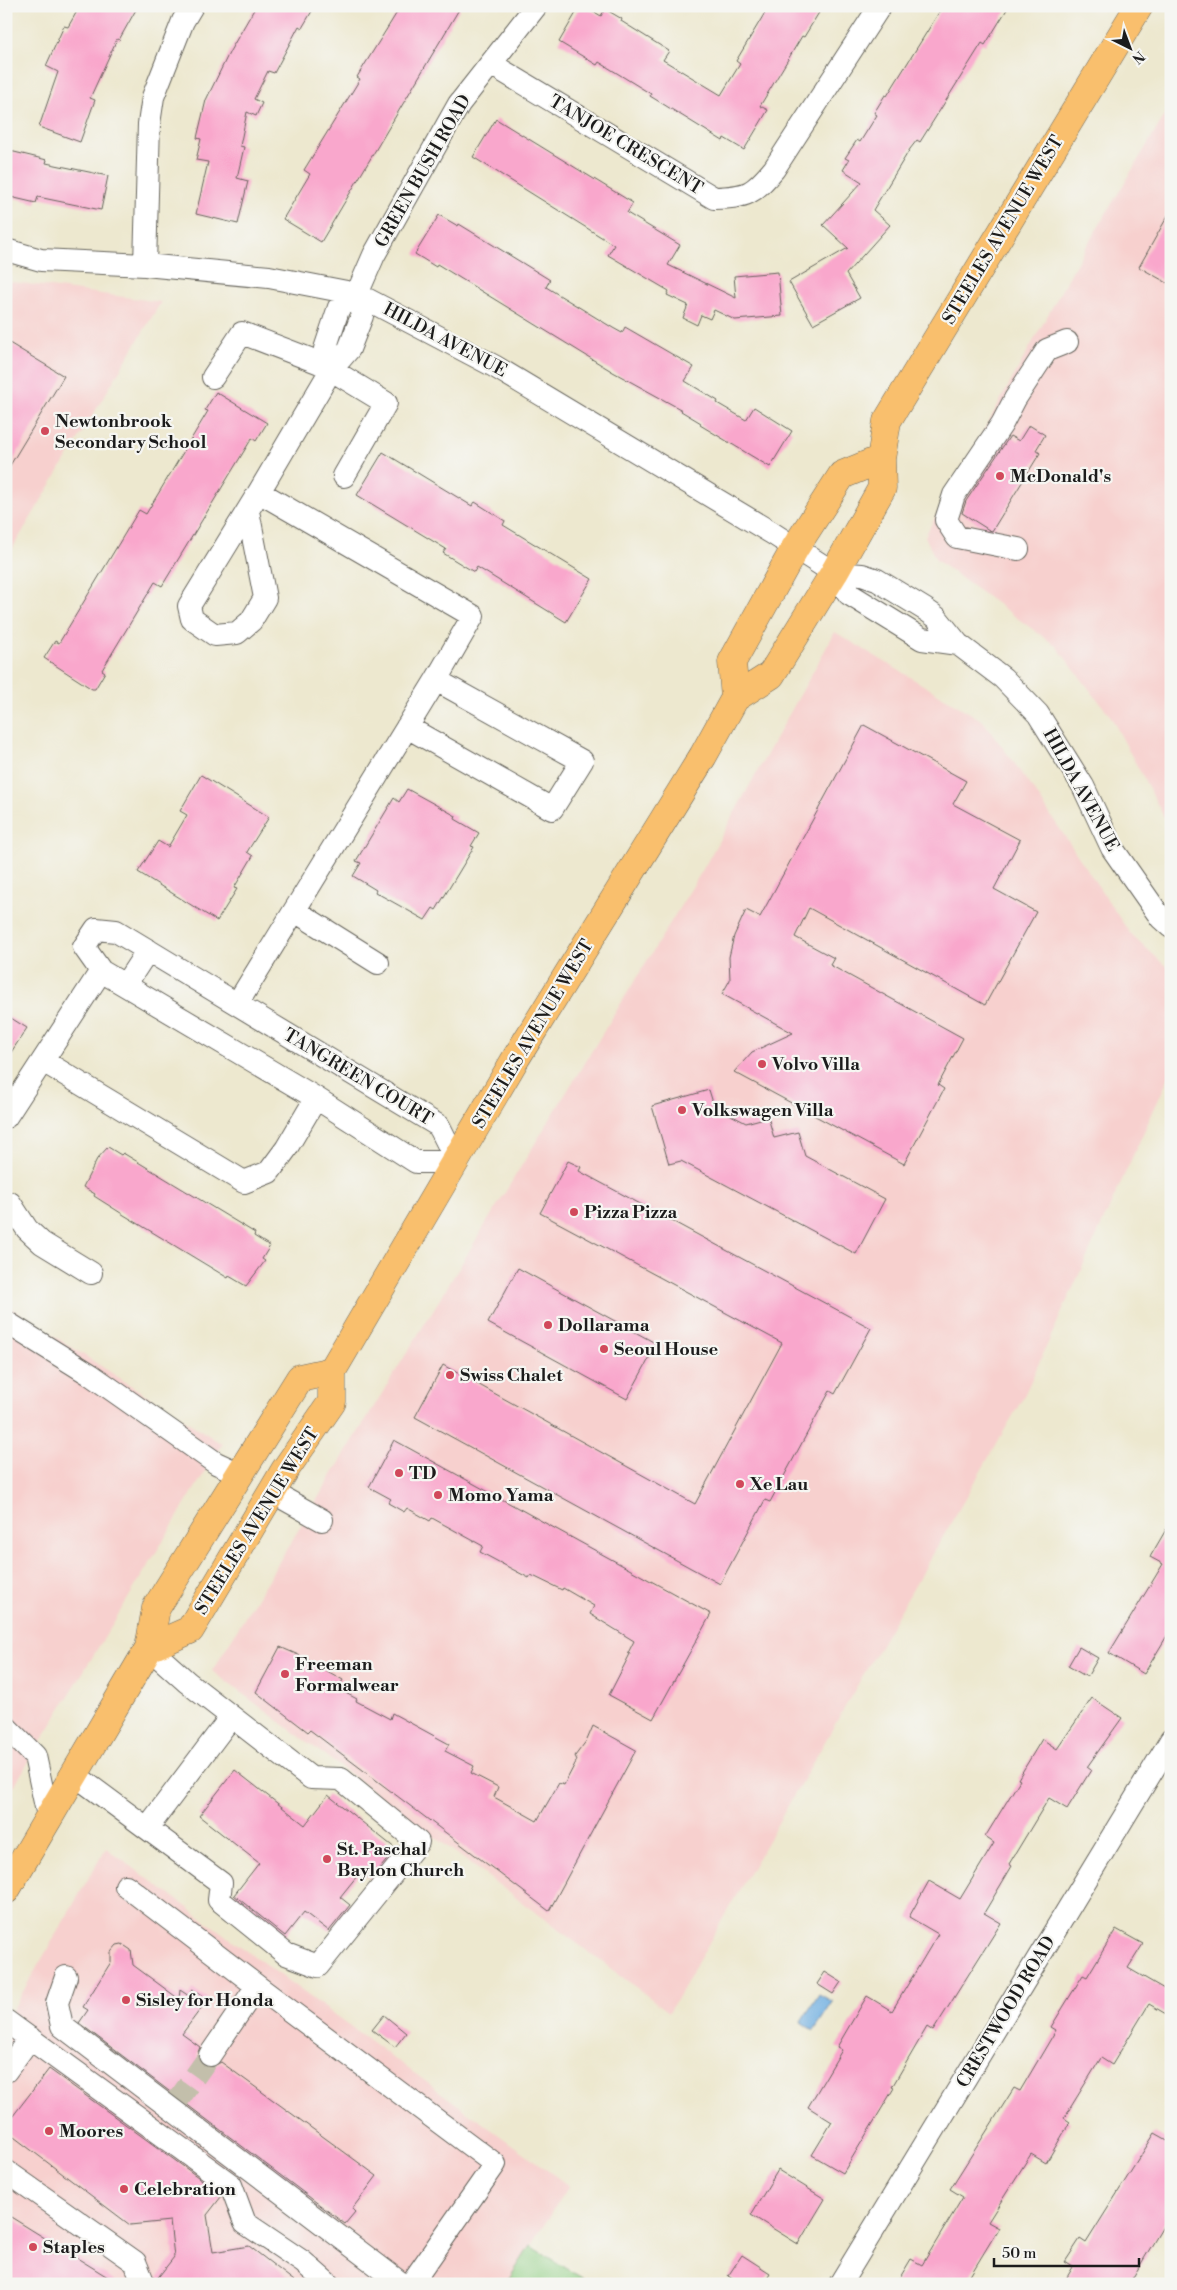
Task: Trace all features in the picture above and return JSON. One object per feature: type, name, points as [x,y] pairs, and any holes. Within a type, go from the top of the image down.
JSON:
[{"type":"main road","name":"STEELES AVENUE WEST","points":[[150,1648],[190,1630],[272,1492],[332,1402],[332,1371],[457,1162],[516,1058],[703,756],[735,698],[771,675],[834,573],[882,488],[881,459],[887,421],[1139,6]]},
{"type":"main road","points":[[735,698],[732,662],[795,548],[842,475],[881,459]]},
{"type":"main road","points":[[6,1890],[49,1821],[150,1648],[156,1608],[300,1378],[332,1371]]},
{"type":"main road","points":[[240,1474],[272,1492]]},
{"type":"street","points":[[145,265],[150,124],[153,97],[183,21],[192,6]]},
{"type":"street","name":"GREEN BUSH ROAD","points":[[357,294],[374,255],[459,104],[536,6]]},
{"type":"street","name":"TANJOE CRESCENT","points":[[491,64],[714,198],[733,198],[756,190],[774,169],[880,6]]},
{"type":"street","name":"HILDA AVENUE","points":[[6,250],[41,260],[145,265],[269,278],[357,294],[494,366],[834,573],[862,574],[877,580],[936,617],[958,644],[1003,678],[1038,714],[1083,786],[1112,848],[1161,918],[1171,927]]},
{"type":"street","points":[[248,511],[264,598],[251,621],[237,633],[215,635],[192,619],[190,606],[248,511],[260,492],[331,370],[325,349],[333,324],[339,307],[357,294]]},
{"type":"street","points":[[213,378],[242,333],[320,363],[386,403],[344,476]]},
{"type":"street","points":[[1018,549],[957,537],[946,520],[954,495],[1004,420],[1015,399],[1057,346]]},
{"type":"street","points":[[237,1004],[436,680],[473,616],[260,492]]},
{"type":"street","points":[[407,727],[552,809],[582,761],[436,680]]},
{"type":"street","points":[[295,911],[378,963]]},
{"type":"street","name":"TANGREEN COURT","points":[[96,929],[116,931],[439,1126],[457,1162],[416,1162],[316,1098],[101,971],[84,947],[96,929]]},
{"type":"street","points":[[125,985],[148,950]]},
{"type":"street","points":[[6,1117],[101,971]]},
{"type":"street","points":[[43,1061],[244,1182],[269,1172],[286,1149],[316,1098]]},
{"type":"street","points":[[8,1201],[40,1222]]},
{"type":"street","points":[[8,1201],[27,1229],[42,1243],[91,1273]]},
{"type":"street","points":[[6,1322],[91,1375],[216,1463],[240,1474]]},
{"type":"street","points":[[272,1492],[322,1520]]},
{"type":"street","points":[[75,1775],[148,1827],[221,1883],[219,1900],[286,1954],[318,1966],[418,1842],[341,1779],[311,1778],[186,1682],[150,1648]]},
{"type":"street","points":[[148,1827],[231,1717]]},
{"type":"street","points":[[6,1727],[36,1756],[49,1821]]},
{"type":"street","name":"CRESTWOOD ROAD","points":[[840,2284],[1171,1740]]},
{"type":"street","points":[[126,1886],[495,2164],[411,2284]]},
{"type":"street","points":[[66,1977],[57,2003],[62,2026],[174,2106],[402,2284]]},
{"type":"street","points":[[210,2055],[257,1986]]},
{"type":"street","points":[[6,2020],[231,2185],[245,2224],[303,2262],[328,2284]]},
{"type":"street","points":[[6,2071],[30,2038]]},
{"type":"street","points":[[6,2171],[135,2262],[144,2284]]},
{"type":"shaded area","points":[[1171,105],[1171,830],[1111,717],[1056,646],[936,560],[925,536],[1080,257]]},
{"type":"shaded area","name":"Newtonbrook Secondary School","points":[[6,281],[161,302],[6,559]]},
{"type":"shaded area","points":[[835,632],[983,721],[1029,783],[1129,932],[1171,971],[1171,1072],[1023,1398],[669,2012],[212,1671],[702,871]]},
{"type":"shaded area","points":[[6,1305],[222,1444],[6,1799]]},
{"type":"shaded area","points":[[106,1848],[569,2186],[506,2284],[6,2284],[6,2021]]},
{"type":"green space","points":[[530,2246],[592,2284],[506,2284]]},
{"type":"water","points":[[819,1994],[833,2002],[814,2031],[801,2022]]},
{"type":"building","points":[[80,6],[138,6],[119,40],[117,39],[90,98],[95,100],[80,142],[39,127],[58,72],[46,66],[64,26],[68,27]]},
{"type":"building","points":[[256,6],[315,6],[302,28],[299,26],[274,73],[268,71],[254,99],[262,103],[256,116],[247,112],[240,146],[244,147],[237,178],[248,181],[238,224],[196,214],[208,162],[196,160],[201,139],[197,138],[206,100],[230,51]]},
{"type":"building","points":[[401,6],[461,6],[321,242],[283,219],[310,174],[304,170],[360,79],[357,77]]},
{"type":"building","points":[[580,6],[585,6],[601,16],[605,9],[622,19],[621,21],[669,51],[663,60],[721,95],[740,64],[736,61],[769,6],[823,6],[804,37],[802,36],[760,106],[768,110],[744,150],[724,138],[723,141],[599,62],[597,65],[559,42]]},
{"type":"building","points":[[943,6],[1009,6],[985,45],[982,43],[920,142],[917,140],[910,149],[873,210],[890,225],[846,274],[860,298],[813,324],[789,282],[848,248],[823,225],[862,182],[843,170],[849,160],[845,158],[857,140],[860,142],[877,115],[874,113],[885,95],[887,96]]},
{"type":"building","points":[[496,119],[633,203],[627,213],[680,245],[668,265],[736,298],[734,276],[778,272],[782,316],[735,320],[714,310],[710,319],[701,315],[697,325],[683,318],[688,305],[667,295],[669,291],[608,255],[614,245],[473,157]]},
{"type":"building","points":[[6,150],[47,160],[46,163],[108,176],[101,210],[38,197],[36,203],[6,196]]},
{"type":"building","points":[[1171,210],[1171,285],[1139,267]]},
{"type":"building","points":[[439,215],[458,226],[459,224],[550,280],[546,287],[613,328],[622,333],[625,327],[694,367],[685,381],[718,401],[717,403],[746,420],[754,407],[792,431],[770,467],[700,425],[701,423],[682,410],[613,372],[437,264],[436,267],[415,254]]},
{"type":"building","points":[[6,341],[64,376],[6,472]]},
{"type":"building","points":[[216,392],[267,423],[256,441],[252,438],[162,586],[155,582],[102,670],[105,672],[95,689],[92,689],[44,658],[55,641],[59,643],[139,510],[146,514],[208,411],[205,410]]},
{"type":"building","name":"McDonald's","points":[[1029,425],[1045,435],[1036,450],[1040,453],[992,531],[989,530],[962,513],[966,501],[1010,436],[1019,441]]},
{"type":"building","points":[[383,452],[472,506],[475,502],[505,521],[503,525],[592,579],[566,622],[477,567],[474,572],[443,553],[446,549],[357,495]]},
{"type":"building","points":[[864,725],[966,781],[953,804],[1020,840],[994,889],[1036,912],[985,1005],[809,908],[795,937],[834,958],[830,965],[963,1038],[938,1085],[944,1089],[904,1164],[734,1072],[752,1052],[793,1033],[722,994],[730,980],[729,957],[734,936],[746,910],[760,917]]},
{"type":"building","points":[[201,775],[269,817],[247,852],[253,856],[234,888],[237,889],[217,921],[138,872],[158,841],[168,847],[187,815],[180,811]]},
{"type":"building","points":[[407,789],[456,816],[455,819],[479,833],[471,846],[474,847],[436,910],[433,908],[425,920],[375,892],[376,890],[353,876],[361,863],[356,861],[394,798],[399,802]]},
{"type":"building","points":[[6,1015],[27,1028],[6,1060]]},
{"type":"building","points":[[709,1090],[714,1106],[746,1123],[768,1117],[774,1138],[798,1132],[805,1156],[885,1199],[856,1254],[681,1161],[669,1164],[652,1106]]},
{"type":"building","points":[[108,1147],[121,1155],[123,1153],[255,1233],[254,1236],[270,1246],[262,1259],[265,1261],[246,1286],[229,1276],[228,1278],[124,1215],[83,1187],[97,1159]]},
{"type":"building","points":[[568,1161],[581,1167],[579,1171],[871,1328],[835,1394],[830,1391],[770,1502],[765,1500],[720,1584],[415,1417],[443,1365],[695,1504],[782,1343],[540,1213]]},
{"type":"building","points":[[518,1268],[657,1344],[627,1399],[488,1323]]},
{"type":"building","points":[[394,1440],[711,1614],[653,1719],[609,1695],[630,1654],[628,1653],[634,1641],[590,1614],[594,1606],[563,1588],[562,1590],[531,1575],[529,1578],[480,1552],[483,1546],[432,1518],[430,1521],[407,1508],[404,1512],[388,1503],[391,1499],[369,1487]]},
{"type":"building","points":[[1171,1521],[1171,1629],[1144,1674],[1109,1653],[1163,1564],[1150,1557]]},
{"type":"building","points":[[280,1647],[303,1657],[343,1680],[338,1689],[357,1699],[356,1701],[390,1719],[392,1713],[449,1744],[445,1751],[474,1766],[471,1773],[498,1787],[494,1797],[537,1821],[559,1783],[564,1785],[577,1760],[575,1756],[587,1740],[593,1726],[636,1750],[549,1911],[310,1730],[308,1732],[256,1692]]},
{"type":"building","points":[[1079,1647],[1098,1658],[1087,1677],[1068,1666]]},
{"type":"building","points":[[1092,1698],[1122,1718],[1087,1767],[1091,1770],[1067,1809],[1049,1798],[1009,1864],[1012,1866],[984,1913],[1001,1923],[933,2031],[927,2027],[892,2087],[894,2088],[843,2173],[812,2155],[832,2122],[808,2107],[842,2050],[837,2047],[867,1996],[892,2011],[938,1934],[909,1917],[929,1881],[960,1899],[994,1843],[985,1837],[1020,1780],[1018,1779],[1042,1739],[1057,1749]]},
{"type":"building","name":"St. Paschal Baylon Church","points":[[235,1770],[305,1825],[328,1795],[396,1849],[371,1879],[361,1871],[340,1897],[350,1905],[329,1931],[304,1912],[285,1936],[234,1895],[259,1863],[199,1816]]},
{"type":"building","points":[[1116,1929],[1143,1944],[1128,1968],[1171,1993],[1171,2005],[1166,2014],[1149,2004],[1112,2065],[1101,2058],[1064,2118],[1070,2122],[1046,2163],[1031,2154],[988,2222],[999,2228],[965,2284],[896,2284],[911,2259],[922,2265],[963,2197],[950,2189],[1014,2088],[1020,2091],[1056,2030],[1051,2027],[1083,1975],[1087,1977]]},
{"type":"building","points":[[122,1944],[131,1950],[133,1965],[179,1999],[180,1990],[189,1996],[192,1989],[208,1999],[182,2034],[200,2047],[197,2055],[202,2066],[210,2068],[221,2062],[377,2176],[352,2209],[355,2212],[345,2224],[79,2023],[88,2010],[83,2007],[111,1962],[111,1952],[117,1945]]},
{"type":"building","points":[[825,1972],[841,1982],[833,1994],[817,1984]]},
{"type":"building","points":[[384,2015],[406,2033],[395,2047],[372,2030]]},
{"type":"building","points":[[49,2069],[220,2193],[221,2197],[207,2215],[213,2252],[249,2246],[298,2284],[157,2284],[156,2280],[174,2257],[170,2221],[130,2225],[6,2131],[6,2125]]},
{"type":"building","points":[[1155,2133],[1171,2142],[1171,2213],[1129,2284],[1063,2284],[1073,2267],[1065,2262],[1080,2239],[1086,2243]]},
{"type":"building","points":[[778,2170],[825,2199],[798,2244],[751,2215]]},
{"type":"building","name":"Staples","points":[[6,2214],[119,2284],[6,2284]]},
{"type":"building","points":[[742,2255],[770,2273],[763,2284],[740,2284],[728,2276]]},
{"type":"tunnel","points":[[176,2103],[210,2055]]},
{"type":"place","name":"Newtonbrook Secondary School","points":[[45,431]]},
{"type":"place","name":"McDonald's","points":[[1000,476]]},
{"type":"place","name":"Volvo Villa","points":[[762,1064]]},
{"type":"place","name":"Volkswagen Villa","points":[[682,1110]]},
{"type":"place","name":"Pizza Pizza","points":[[574,1212]]},
{"type":"place","name":"Dollarama","points":[[548,1325]]},
{"type":"place","name":"Seoul House","points":[[604,1349]]},
{"type":"place","name":"Swiss Chalet","points":[[450,1375]]},
{"type":"place","name":"TD","points":[[399,1473]]},
{"type":"place","name":"Xe Lau","points":[[740,1484]]},
{"type":"place","name":"Momo Yama","points":[[438,1495]]},
{"type":"place","name":"Freeman Formalwear","points":[[285,1674]]},
{"type":"place","name":"St. Paschal Baylon Church","points":[[327,1859]]},
{"type":"place","name":"Sisley for Honda","points":[[126,2000]]},
{"type":"place","name":"Moores","points":[[49,2131]]},
{"type":"place","name":"Celebration","points":[[124,2189]]},
{"type":"place","name":"Staples","points":[[33,2247]]}]
